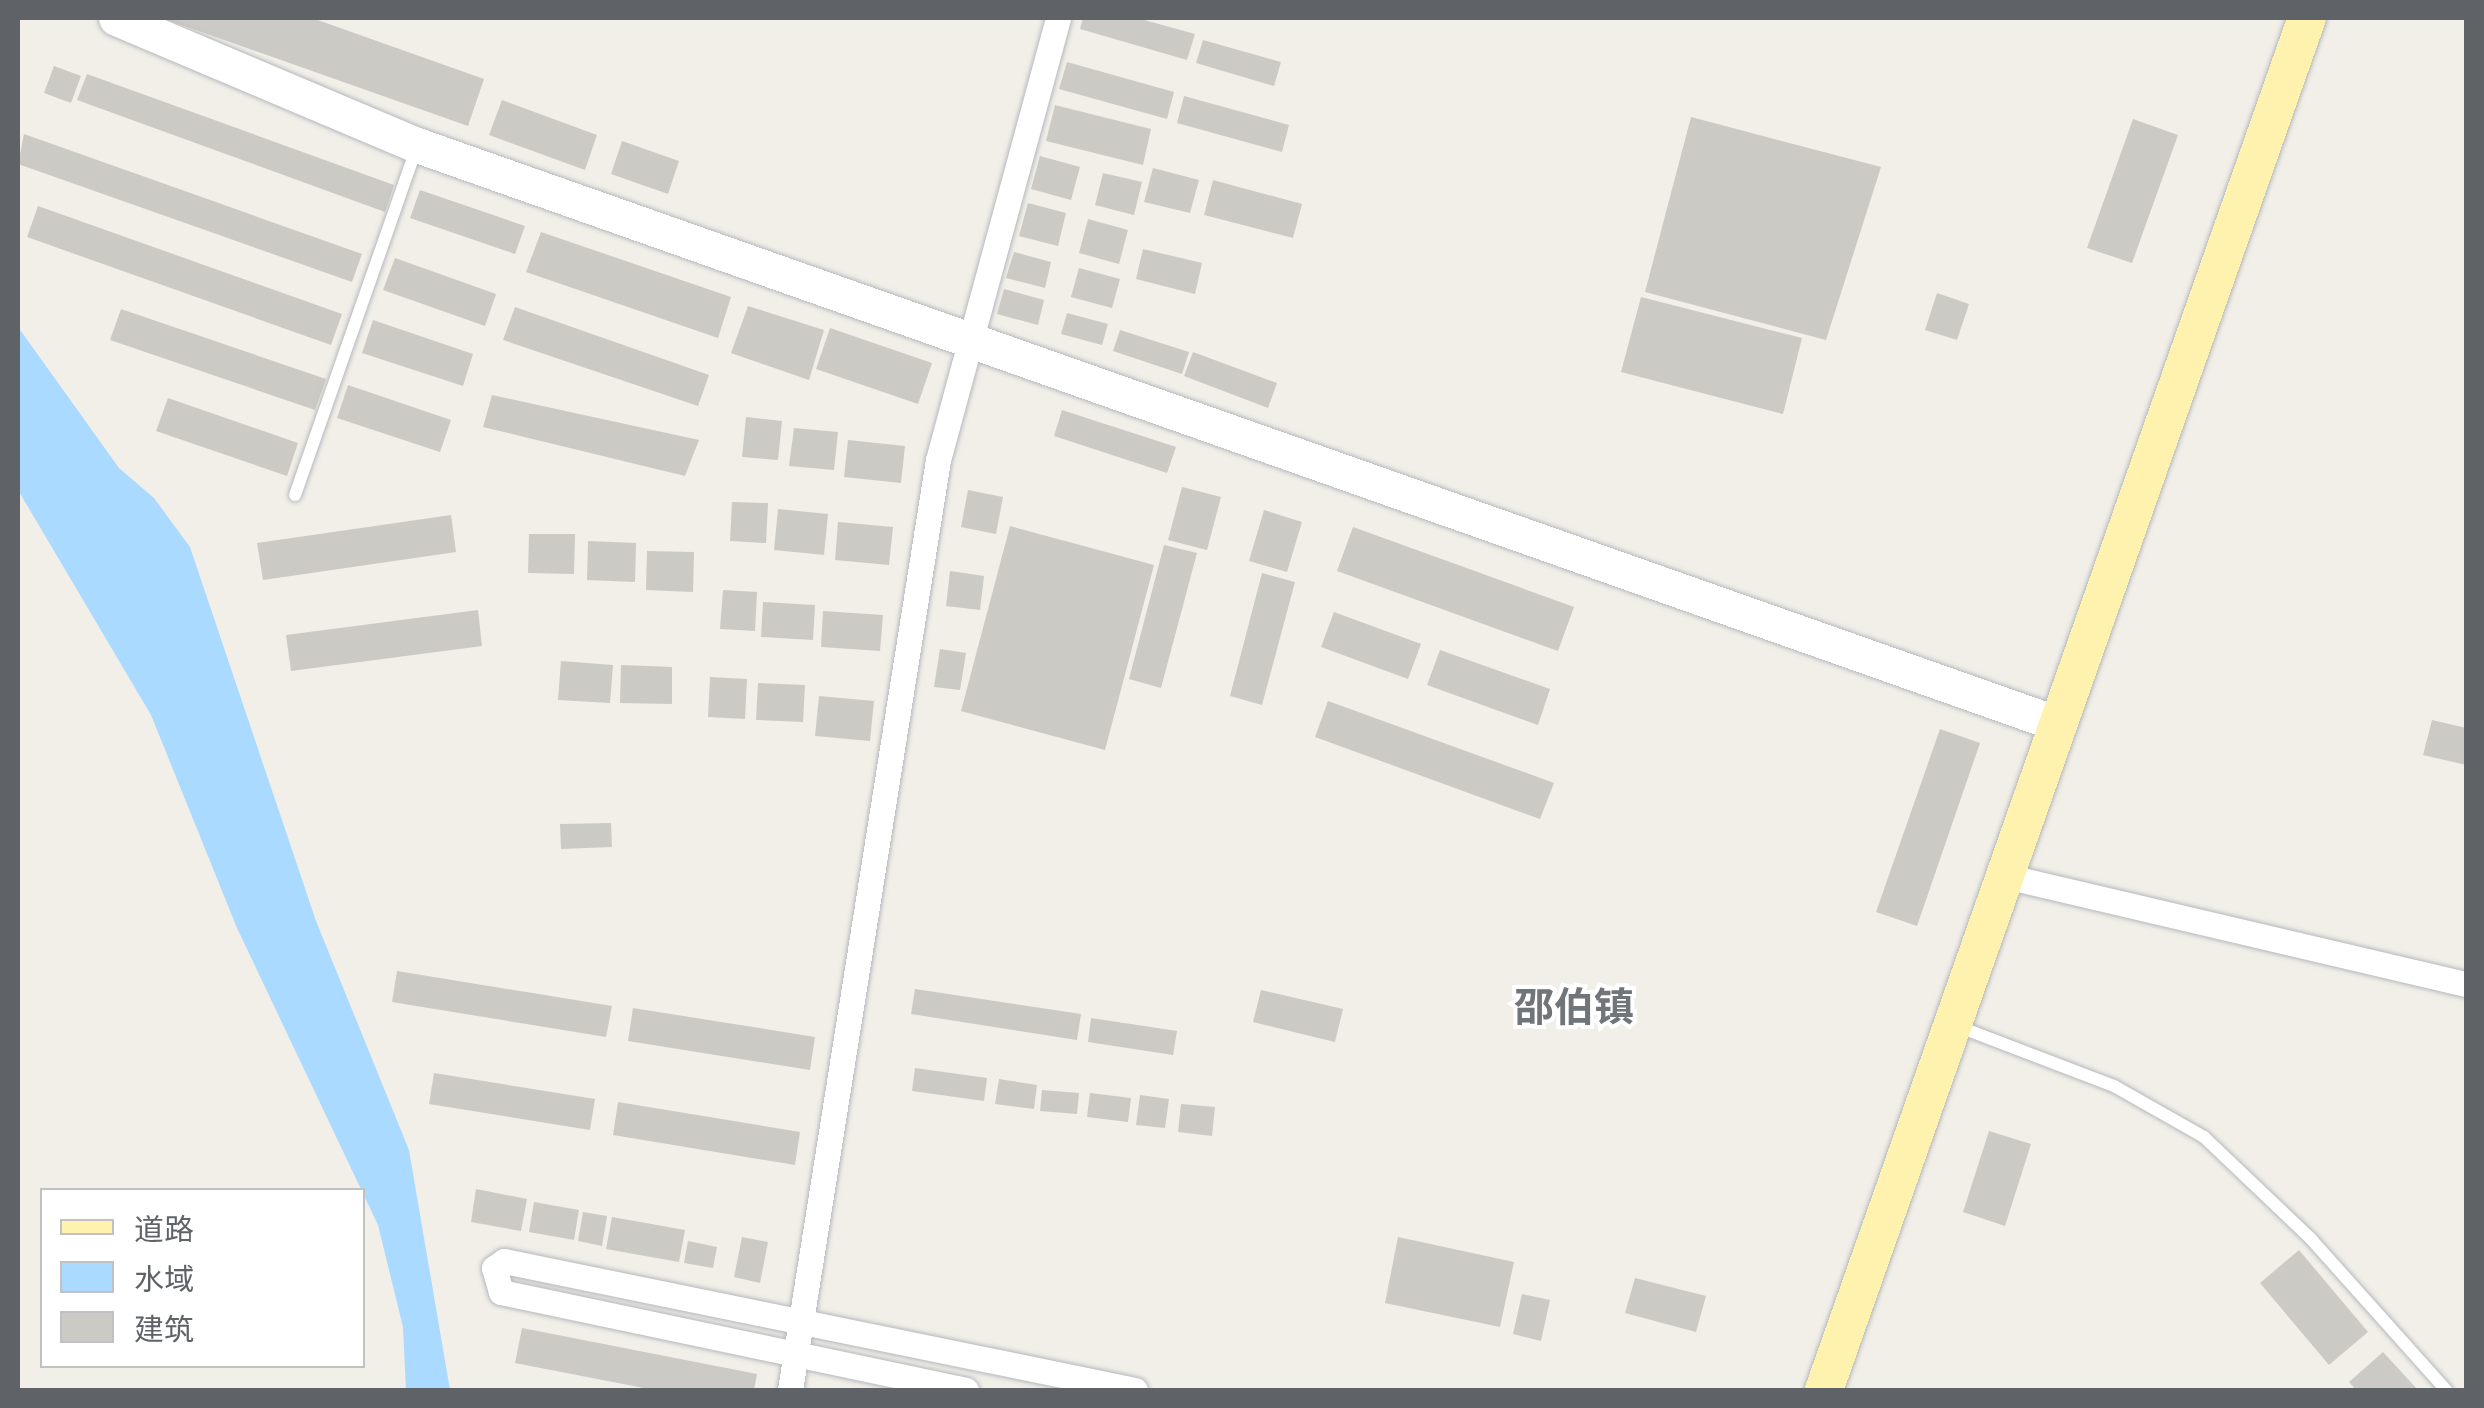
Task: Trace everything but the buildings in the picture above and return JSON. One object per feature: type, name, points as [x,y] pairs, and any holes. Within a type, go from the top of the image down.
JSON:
[{"type":"main road","points":[[116,18],[418,145],[2058,724]]},
{"type":"main road","points":[[1824,1390],[2307,18]]},
{"type":"street","points":[[790,1390],[938,460],[966,338],[1058,18]]},
{"type":"street","points":[[2005,876],[2466,984]]},
{"type":"street","points":[[966,1390],[502,1292],[494,1268],[504,1261],[1135,1390]]},
{"type":"lane","points":[[295,495],[418,145]]},
{"type":"lane","points":[[1952,1024],[2114,1086],[2204,1137],[2311,1239],[2446,1390]]},
{"type":"water","points":[[18,327],[119,468],[154,498],[190,547],[316,921],[409,1150],[450,1390],[406,1390],[403,1327],[365,1188],[360,1188],[237,928],[151,715],[18,490]]},
{"type":"district","name":"邵伯镇","points":[[1574,1005]]}]
